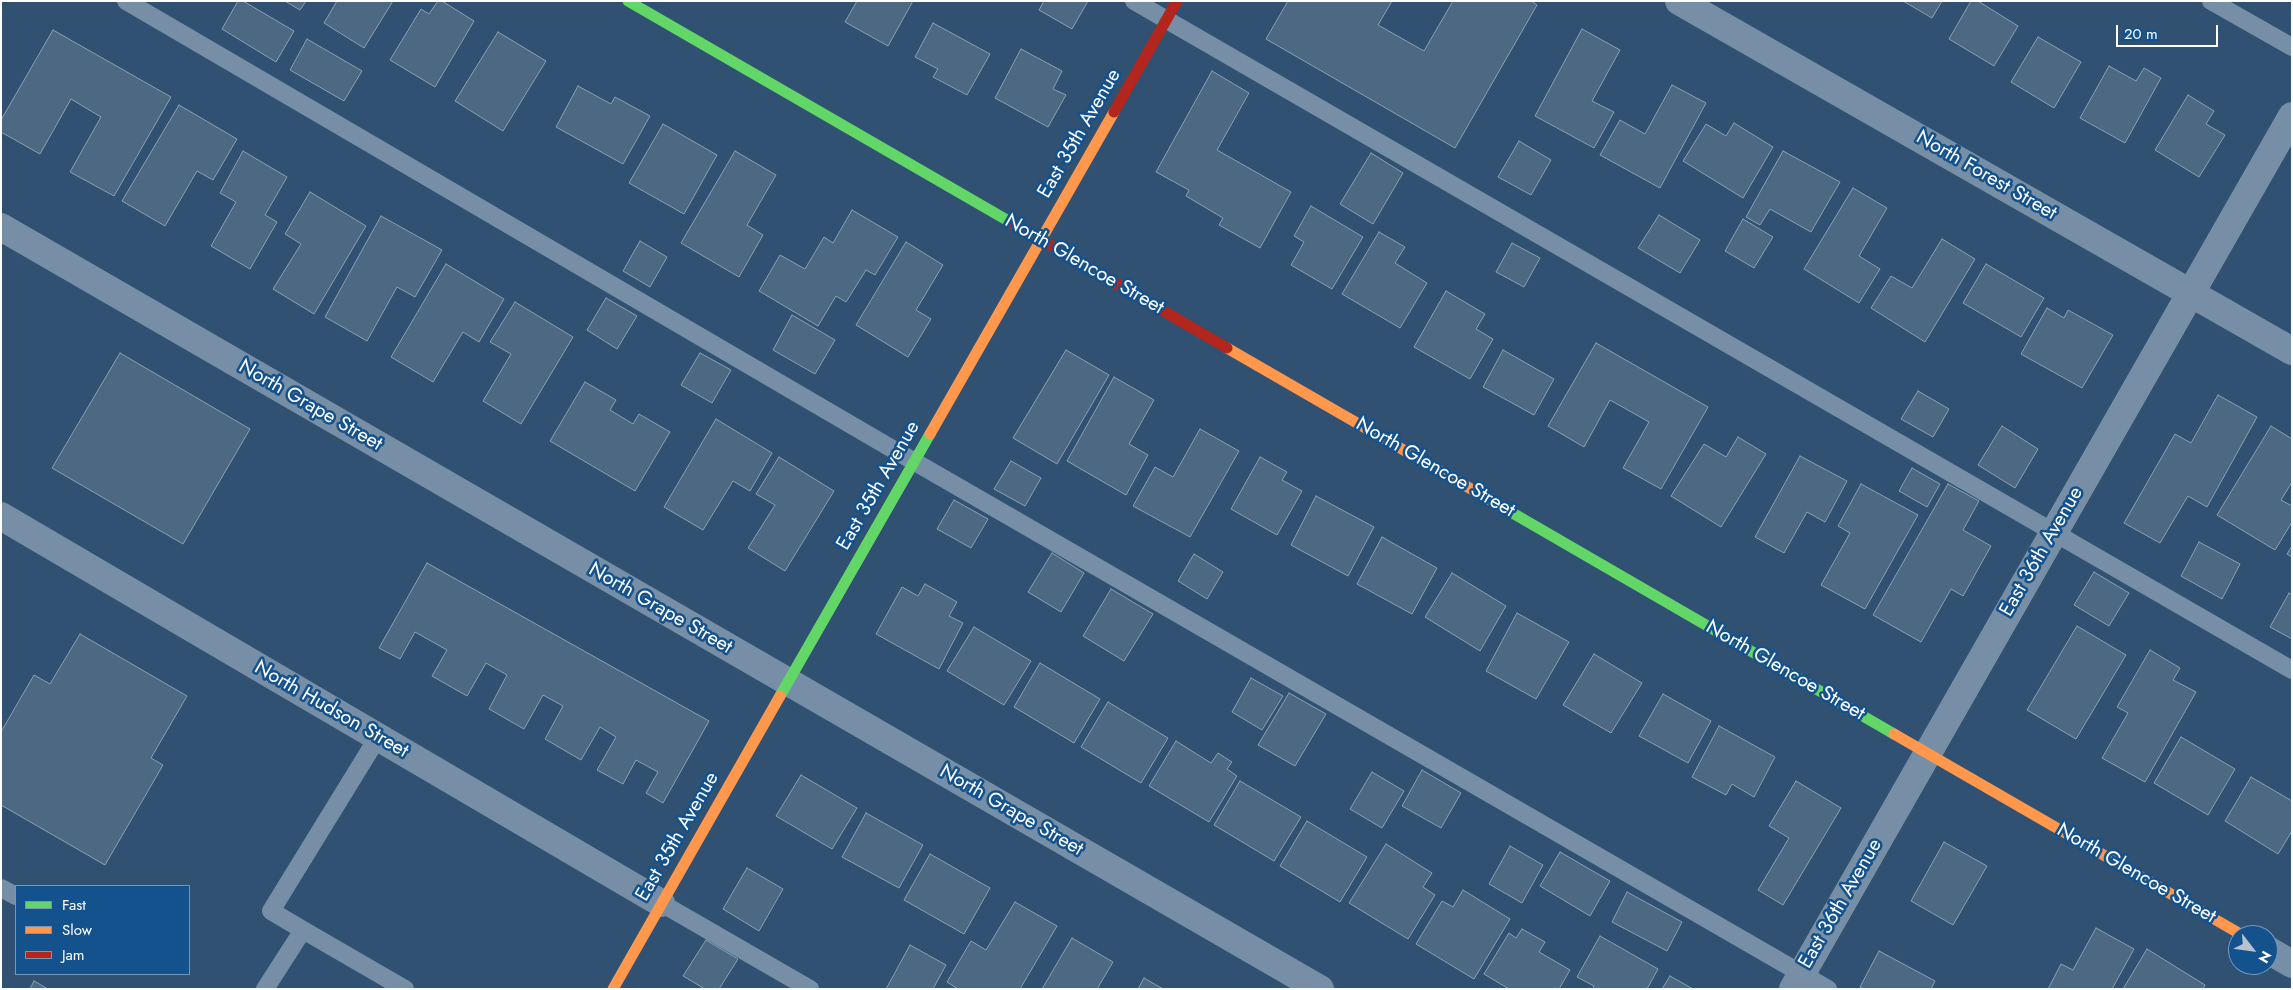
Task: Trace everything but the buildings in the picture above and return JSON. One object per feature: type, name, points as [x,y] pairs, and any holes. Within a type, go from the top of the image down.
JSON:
[{"type":"street","name":"North Glencoe Street","points":[[628,1],[2228,927]]},
{"type":"street","name":"East 35th Avenue","points":[[613,989],[1176,1]]},
{"type":"street","name":"North Forest Street","points":[[1680,1],[2292,351]]},
{"type":"street","name":"East 36th Avenue","points":[[1797,981],[2292,116]]},
{"type":"street","name":"North Grape Street","points":[[1,227],[1320,989]]},
{"type":"street","name":"North Hudson Street","points":[[1,516],[661,903]]},
{"type":"street","points":[[2278,956],[2292,964]]},
{"type":"lane","points":[[126,1],[914,461],[1797,981],[1828,989]]},
{"type":"lane","points":[[1134,1],[2292,670]]},
{"type":"lane","points":[[2211,1],[2292,47]]},
{"type":"lane","points":[[378,737],[271,912],[405,989]]},
{"type":"lane","points":[[1,888],[15,895]]},
{"type":"lane","points":[[661,903],[810,989]]},
{"type":"lane","points":[[265,989],[303,930]]},
{"type":"traffic: fast","points":[[628,1],[1012,223]]},
{"type":"traffic: fast","points":[[780,696],[930,434]]},
{"type":"traffic: fast","points":[[1478,493],[1894,734]]},
{"type":"traffic: slow","points":[[930,434],[1114,112]]},
{"type":"traffic: slow","points":[[1227,348],[1478,493]]},
{"type":"traffic: slow","points":[[613,989],[780,696]]},
{"type":"traffic: slow","points":[[1894,734],[2228,927]]},
{"type":"traffic: jam","points":[[1114,112],[1177,1]]},
{"type":"traffic: jam","points":[[1012,223],[1227,348]]}]
